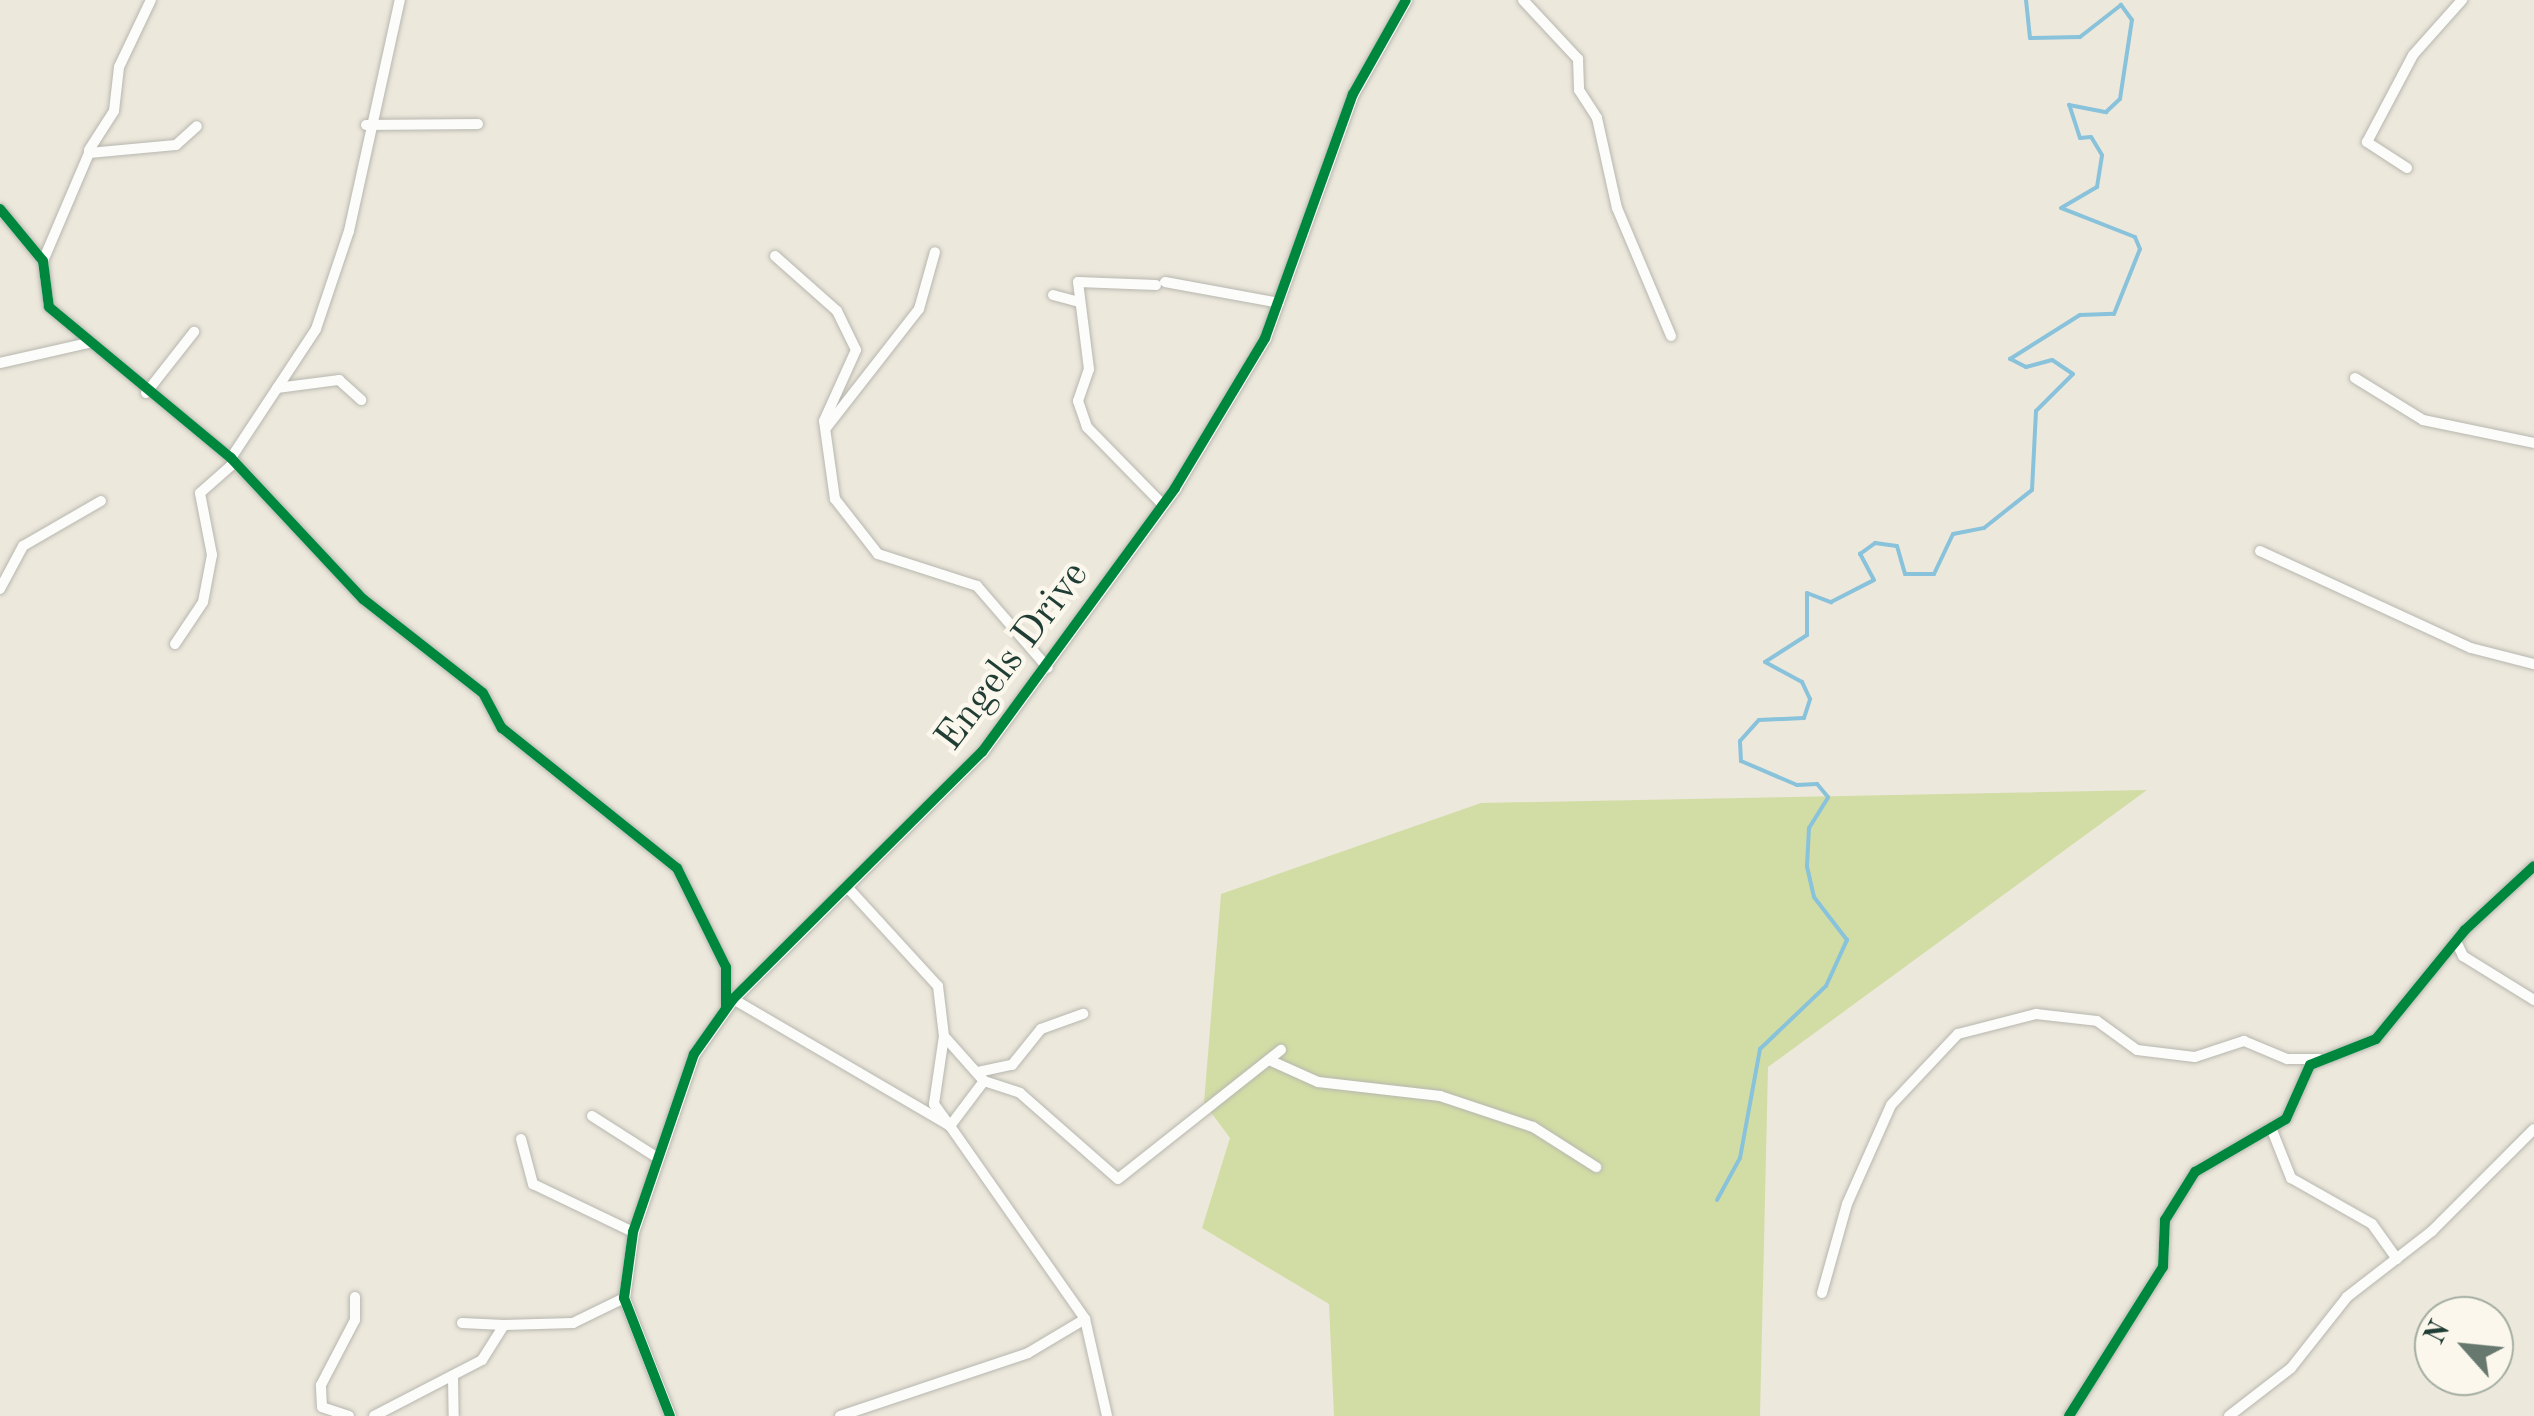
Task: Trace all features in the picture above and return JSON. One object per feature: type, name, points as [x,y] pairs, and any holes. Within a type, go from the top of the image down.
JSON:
[{"type":"street","points":[[150,0],[119,67],[114,111],[80,163],[43,261],[50,307],[146,393],[232,461],[363,599],[483,694],[502,728],[677,868],[726,967],[729,1002],[950,1126]]},
{"type":"street","points":[[175,644],[203,602],[212,555],[200,493],[232,461],[316,329],[349,231],[366,126],[400,0]]},
{"type":"street","name":"Engels Drive","points":[[670,1416],[624,1298],[633,1232],[676,1094],[729,1002],[849,890],[1048,668],[1162,505],[1250,368],[1278,303],[1353,94],[1406,0]]},
{"type":"street","points":[[1522,0],[1578,59],[1579,90],[1597,118],[1617,208],[1671,336]]},
{"type":"street","points":[[2407,168],[2367,142],[2413,56],[2462,0]]},
{"type":"street","points":[[366,126],[478,124]]},
{"type":"street","points":[[80,163],[101,147],[176,145],[197,126]]},
{"type":"street","points":[[0,208],[43,261]]},
{"type":"street","points":[[825,429],[919,309],[935,252]]},
{"type":"street","points":[[775,256],[837,311],[856,350],[825,429],[835,498],[878,554],[977,586],[1048,668]]},
{"type":"street","points":[[1162,505],[1087,427],[1078,401],[1089,369],[1078,282],[1160,284],[1278,303]]},
{"type":"street","points":[[1053,294],[1080,302]]},
{"type":"street","points":[[146,393],[194,332]]},
{"type":"street","points":[[0,363],[89,343]]},
{"type":"street","points":[[2355,378],[2423,420],[2534,444]]},
{"type":"street","points":[[277,388],[339,380],[360,400]]},
{"type":"street","points":[[0,588],[24,546],[101,500]]},
{"type":"street","points":[[2260,552],[2472,648],[2534,664]]},
{"type":"street","points":[[2070,1416],[2162,1267],[2165,1220],[2195,1172],[2272,1130],[2310,1065],[2376,1040],[2456,941],[2531,873]]},
{"type":"street","points":[[849,890],[938,986],[944,1036],[934,1104],[1085,1319],[1107,1416]]},
{"type":"street","points":[[2456,941],[2463,956],[2534,1000]]},
{"type":"street","points":[[950,1126],[981,1076],[1012,1066],[1041,1029],[1082,1014]]},
{"type":"street","points":[[1822,1292],[1847,1204],[1891,1105],[1958,1034],[2036,1014],[2097,1021],[2137,1050],[2195,1057],[2244,1040],[2287,1059],[2325,1058]]},
{"type":"street","points":[[944,1036],[981,1076],[1020,1093],[1118,1179],[1281,1050]]},
{"type":"street","points":[[1269,1060],[1318,1082],[1440,1096],[1533,1127],[1596,1167]]},
{"type":"street","points":[[592,1116],[658,1158]]},
{"type":"street","points":[[2228,1416],[2291,1368],[2346,1298],[2396,1258],[2534,1129]]},
{"type":"street","points":[[2272,1130],[2291,1178],[2372,1224],[2396,1258]]},
{"type":"street","points":[[521,1138],[533,1184],[633,1232]]},
{"type":"street","points":[[348,1416],[322,1407],[322,1385],[355,1320],[356,1296]]},
{"type":"street","points":[[462,1323],[573,1323],[624,1298]]},
{"type":"street","points":[[840,1416],[1028,1353],[1085,1319]]},
{"type":"street","points":[[374,1416],[454,1377],[498,1347],[504,1325]]},
{"type":"street","points":[[454,1377],[454,1416]]},
{"type":"green space","points":[[2147,790],[1768,1067],[1760,1416],[1334,1416],[1329,1304],[1202,1228],[1230,1138],[1204,1103],[1221,894],[1481,803]]},
{"type":"waterway","points":[[1717,1200],[1740,1158],[1760,1049],[1826,986],[1847,940],[1814,897],[1807,866],[1809,828],[1828,797],[1817,784],[1797,785],[1741,761],[1740,741],[1759,720],[1804,718],[1810,699],[1802,682],[1765,662],[1807,635],[1807,593],[1831,602],[1874,580],[1860,554],[1875,543],[1897,546],[1905,574],[1934,574],[1953,534],[1984,528],[2032,490],[2036,411],[2073,374],[2052,360],[2026,367],[2010,359],[2080,315],[2114,314],[2140,249],[2135,237],[2061,208],[2097,187],[2102,155],[2091,137],[2080,138],[2069,105],[2106,112],[2120,99],[2132,20],[2121,5],[2080,37],[2030,38],[2026,0]]},
{"type":"cycle path","points":[[670,1416],[624,1298],[633,1232],[694,1054],[733,999],[982,752],[1175,488],[1265,338],[1353,94],[1406,0]]},
{"type":"cycle path","points":[[0,209],[43,261],[49,307],[231,458],[363,599],[483,693],[502,728],[677,868],[726,967],[726,1006]]},
{"type":"cycle path","points":[[2069,1416],[2163,1267],[2165,1220],[2195,1172],[2286,1119],[2310,1065],[2376,1039],[2465,930],[2534,866]]}]
